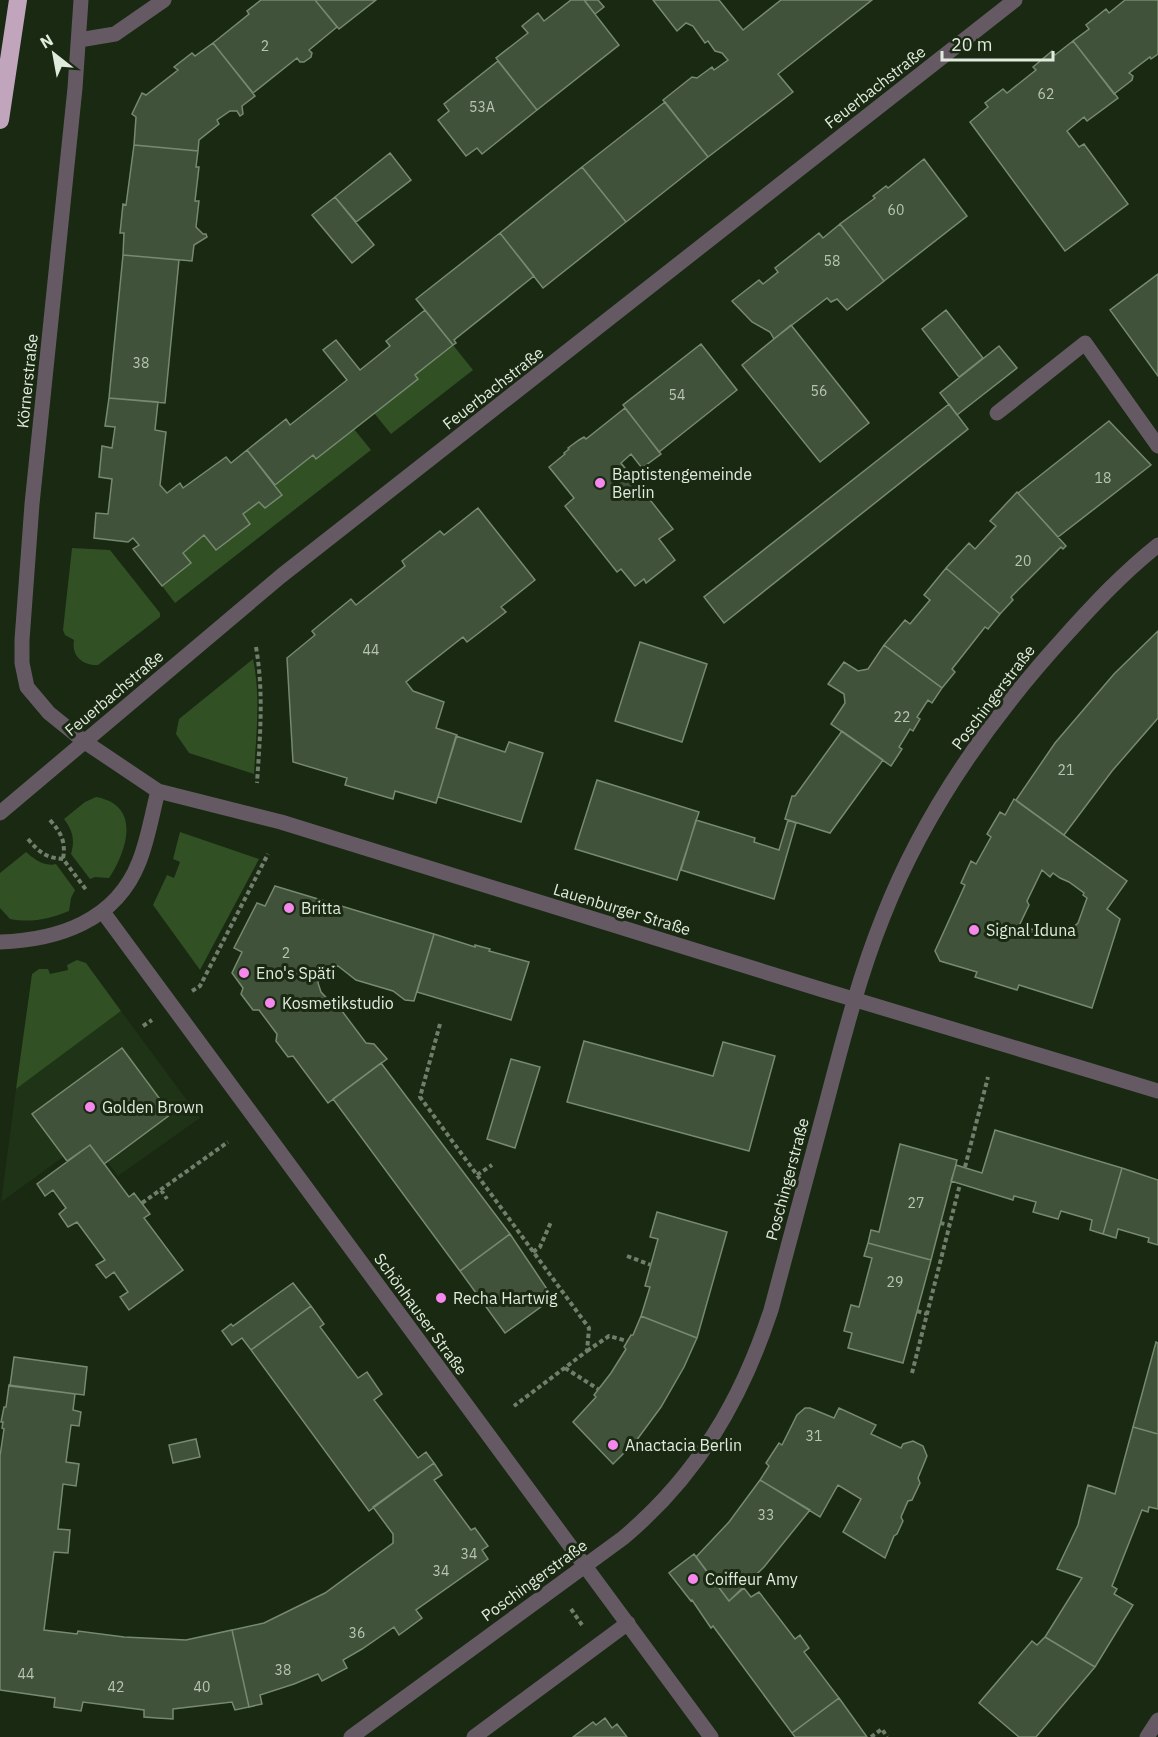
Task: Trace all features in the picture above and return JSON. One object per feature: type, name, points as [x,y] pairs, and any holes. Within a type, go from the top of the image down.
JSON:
[{"type":"highway","points":[[0,120],[18,0]]},
{"type":"street","name":"Körnerstraße","points":[[81,0],[79,40],[32,504],[22,663],[27,687],[49,713],[84,742]]},
{"type":"street","points":[[79,40],[115,34],[164,0]]},
{"type":"street","name":"Feuerbachstraße","points":[[0,813],[281,576],[1015,0]]},
{"type":"street","points":[[997,412],[1085,343],[1158,446]]},
{"type":"street","name":"Poschingerstraße","points":[[351,1737],[585,1566],[645,1519],[686,1474],[720,1427],[753,1362],[771,1310],[855,1000],[883,917],[918,839],[987,730],[1044,658],[1110,586],[1158,545]]},
{"type":"street","name":"Lauenburger Straße","points":[[84,742],[158,791],[281,822],[855,1000],[1158,1091]]},
{"type":"street","points":[[0,942],[57,934],[83,925],[103,912],[131,879],[138,863],[158,791]]},
{"type":"street","name":"Schönhauser Straße","points":[[103,912],[711,1737]]},
{"type":"street","points":[[474,1737],[628,1623]]},
{"type":"street","points":[[1147,1737],[1158,1720]]},
{"type":"path","points":[[256,647],[261,676],[262,712],[257,783]]},
{"type":"path","points":[[50,820],[64,838],[63,859]]},
{"type":"path","points":[[28,839],[40,854],[63,859],[93,898]]},
{"type":"path","points":[[184,997],[200,986],[267,854]]},
{"type":"path","points":[[440,1024],[420,1097],[589,1328],[587,1352]]},
{"type":"path","points":[[965,1167],[988,1077]]},
{"type":"path","points":[[142,1203],[228,1142]]},
{"type":"path","points":[[477,1174],[492,1165]]},
{"type":"path","points":[[912,1372],[960,1184]]},
{"type":"path","points":[[161,1190],[167,1199]]},
{"type":"path","points":[[533,1252],[540,1248],[551,1222]]},
{"type":"path","points":[[940,1222],[950,1225]]},
{"type":"path","points":[[627,1256],[651,1265]]},
{"type":"path","points":[[917,1311],[927,1314]]},
{"type":"path","points":[[514,1406],[609,1336],[627,1341]]},
{"type":"path","points":[[565,1368],[598,1389]]},
{"type":"path","points":[[567,1604],[586,1630]]},
{"type":"path","points":[[871,1737],[882,1729],[887,1737]]},
{"type":"shaded area","points":[[453,345],[473,370],[391,434],[374,413],[417,379],[415,375]]},
{"type":"shaded area","points":[[354,429],[371,450],[175,603],[162,586],[183,553],[204,535],[250,524],[243,514],[259,502],[265,508],[281,495],[275,485],[313,455],[316,459]]},
{"type":"shaded area","points":[[72,548],[110,550],[160,613],[160,617],[98,665],[88,664],[79,659],[74,651],[74,640],[65,635],[63,630]]},
{"type":"shaded area","points":[[253,659],[257,702],[254,774],[189,753],[176,734],[179,719]]},
{"type":"shaded area","points":[[96,797],[111,802],[120,809],[125,819],[126,830],[121,855],[109,878],[90,879],[71,854],[72,836],[64,819],[85,802]]},
{"type":"shaded area","points":[[180,832],[259,859],[200,970],[153,905],[167,875],[174,878],[180,862],[173,859]]},
{"type":"shaded area","points":[[26,852],[43,863],[56,864],[75,890],[69,911],[48,918],[25,921],[10,919],[0,908],[0,873]]},
{"type":"shaded area","points":[[77,960],[86,963],[121,1011],[16,1089],[32,974],[39,969],[48,969],[50,974],[68,970],[67,965]]},
{"type":"shaded area","points":[[121,1011],[200,1118],[118,1176],[107,1161],[104,1164],[90,1145],[67,1161],[63,1157],[1,1202],[16,1089]]},
{"type":"building","points":[[261,0],[315,0],[337,27],[309,50],[312,53],[311,57],[304,62],[300,62],[297,58],[253,93],[213,43],[249,14],[247,11]]},
{"type":"building","points":[[315,0],[376,0],[339,29]]},
{"type":"building","points":[[571,0],[584,0],[619,45],[537,110],[496,58],[528,33],[522,26],[538,13],[544,21]]},
{"type":"building","points":[[598,0],[604,7],[595,14],[585,1]]},
{"type":"building","points":[[653,0],[719,0],[743,30],[781,0],[872,0],[778,74],[793,92],[708,157],[663,100],[692,77],[697,78],[712,67],[714,70],[728,60],[722,53],[715,51],[708,41],[705,43],[693,26],[686,23],[677,31]]},
{"type":"building","points":[[1125,0],[1158,0],[1158,54],[1151,59],[1150,57],[1129,73],[1133,76],[1132,80],[1114,94],[1073,41],[1089,29],[1086,25],[1106,9],[1109,13]]},
{"type":"building","points":[[1073,41],[1118,98],[1087,121],[1084,117],[1067,131],[1079,147],[1084,144],[1128,204],[1065,251],[970,122],[988,107],[985,103],[1003,89],[1007,93],[1036,70],[1033,67],[1052,51],[1055,55]]},
{"type":"building","points":[[213,43],[255,96],[242,106],[243,114],[240,116],[237,111],[230,111],[217,120],[219,124],[199,140],[198,151],[134,145],[136,117],[132,114],[142,93],[146,95],[178,70],[174,67],[192,53],[195,56]]},
{"type":"building","points":[[498,61],[537,110],[482,154],[477,148],[466,156],[438,120],[449,111],[444,104]]},
{"type":"building","points":[[665,102],[708,157],[626,222],[582,167]]},
{"type":"building","points":[[134,145],[198,151],[196,167],[199,167],[195,201],[199,201],[196,227],[207,237],[194,245],[192,261],[123,255],[124,233],[120,233]]},
{"type":"building","points":[[390,153],[411,180],[356,222],[335,197]]},
{"type":"building","points":[[924,159],[967,216],[884,281],[840,224],[875,198],[873,196],[886,186],[888,188]]},
{"type":"building","points":[[582,167],[626,222],[543,288],[500,233]]},
{"type":"building","points":[[335,197],[374,245],[352,263],[312,215]]},
{"type":"building","points":[[840,224],[884,281],[847,310],[837,299],[831,302],[827,298],[774,339],[770,332],[752,322],[732,301],[759,280],[763,284],[778,272],[775,268],[819,233],[823,238]]},
{"type":"building","points":[[500,233],[534,276],[454,340],[456,343],[453,345],[416,299]]},
{"type":"building","points":[[123,255],[179,260],[165,403],[109,398]]},
{"type":"building","points":[[1158,274],[1158,376],[1110,310]]},
{"type":"building","points":[[425,310],[453,345],[415,375],[418,379],[316,459],[313,455],[275,485],[247,450],[286,419],[290,425],[347,380],[323,350],[336,340],[360,370],[390,346],[386,341]]},
{"type":"building","points":[[946,310],[983,358],[959,377],[922,329]]},
{"type":"building","points":[[791,325],[869,423],[820,462],[742,365]]},
{"type":"building","points":[[701,344],[737,390],[659,452],[623,405]]},
{"type":"building","points":[[999,346],[1017,368],[957,415],[940,393]]},
{"type":"building","points":[[109,398],[158,402],[155,430],[166,432],[160,485],[167,493],[180,483],[183,488],[226,457],[231,463],[247,450],[282,495],[265,508],[259,502],[243,514],[250,524],[216,550],[204,535],[183,553],[191,563],[162,586],[133,549],[139,545],[133,538],[128,542],[94,538],[96,513],[108,514],[112,479],[99,477],[102,446],[112,448],[115,427],[105,426]]},
{"type":"building","points":[[949,404],[968,429],[724,623],[704,597]]},
{"type":"building","name":"Baptistengemeinde Berlin","points":[[625,408],[661,454],[642,468],[631,454],[621,463],[673,529],[659,539],[675,560],[646,583],[644,579],[635,586],[621,569],[617,572],[565,506],[574,498],[549,467],[565,454],[568,448],[584,437],[586,439]]},
{"type":"building","points":[[1109,421],[1151,465],[1058,537],[1018,493]]},
{"type":"building","points":[[1017,492],[1066,546],[1063,549],[1061,547],[1011,597],[1013,600],[1000,614],[946,568],[969,543],[975,549],[996,526],[990,521]]},
{"type":"building","points":[[478,508],[535,580],[501,607],[506,612],[467,642],[463,637],[406,682],[413,691],[444,702],[436,728],[457,735],[436,803],[395,791],[393,799],[345,785],[347,778],[293,762],[287,658],[315,635],[312,631],[351,599],[356,605],[405,566],[402,561],[440,531],[444,535]]},
{"type":"building","points":[[946,568],[1000,614],[988,629],[985,627],[952,669],[955,672],[942,688],[884,645],[905,620],[910,624],[930,600],[924,595]]},
{"type":"building","points":[[1158,631],[1158,718],[1112,771],[1064,835],[1016,800],[1055,743],[1114,674]]},
{"type":"building","points":[[640,642],[707,664],[682,742],[615,721]]},
{"type":"building","points":[[884,645],[942,688],[932,703],[928,700],[917,717],[920,719],[913,731],[910,729],[899,747],[902,749],[891,766],[831,724],[845,703],[844,694],[828,684],[844,662],[858,671],[868,669]]},
{"type":"building","points":[[842,731],[883,760],[830,833],[785,819],[792,796],[795,796]]},
{"type":"building","points":[[456,736],[505,752],[509,742],[543,753],[521,822],[438,797]]},
{"type":"building","points":[[597,780],[699,812],[677,880],[575,849]]},
{"type":"building","points":[[1014,799],[1127,881],[1107,909],[1120,919],[1092,1008],[1019,985],[1017,990],[975,977],[977,972],[940,961],[935,951],[965,885],[961,883],[971,861],[976,864],[991,837],[987,834],[1000,812],[1005,815]],"holes":[[[1042,870],[1050,877],[1053,873],[1069,882],[1087,898],[1078,923],[1066,933],[1051,934],[1019,926],[1029,905],[1027,901]]]},
{"type":"building","points":[[696,820],[755,838],[754,842],[779,850],[788,820],[796,823],[774,899],[681,870]]},
{"type":"building","points":[[275,886],[434,934],[414,1001],[405,1000],[393,991],[356,980],[338,966],[329,967],[321,973],[318,983],[321,992],[337,1009],[339,1007],[366,1043],[374,1044],[387,1059],[328,1103],[293,1056],[288,1057],[276,1041],[277,1034],[259,1010],[253,1010],[241,994],[243,988],[232,973],[242,952],[234,948],[257,903],[265,906]]},
{"type":"building","points":[[434,934],[529,962],[511,1020],[417,992]]},
{"type":"building","points":[[584,1041],[713,1076],[723,1042],[775,1056],[749,1151],[567,1102]]},
{"type":"building","points":[[122,1048],[171,1114],[104,1164],[90,1145],[67,1161],[32,1114]]},
{"type":"building","points":[[511,1059],[540,1067],[515,1148],[487,1139]]},
{"type":"building","points":[[381,1063],[510,1234],[460,1271],[333,1099]]},
{"type":"building","points":[[995,1130],[1122,1168],[1103,1234],[1090,1230],[1092,1220],[1061,1211],[1058,1219],[1033,1212],[1036,1202],[1014,1196],[1013,1200],[951,1181],[956,1165],[982,1173]]},
{"type":"building","points":[[900,1144],[957,1160],[931,1260],[868,1243],[871,1230],[879,1232]]},
{"type":"building","points":[[90,1145],[129,1197],[134,1193],[150,1214],[144,1218],[183,1270],[129,1310],[120,1297],[128,1292],[114,1272],[106,1278],[96,1265],[105,1260],[77,1222],[68,1227],[59,1214],[66,1208],[53,1190],[45,1196],[37,1184]]},
{"type":"building","points":[[1122,1168],[1158,1180],[1158,1245],[1148,1242],[1149,1238],[1118,1229],[1116,1238],[1103,1234]]},
{"type":"building","points":[[657,1212],[727,1232],[697,1338],[641,1316],[650,1287],[645,1286],[658,1239],[650,1237]]},
{"type":"building","points":[[510,1234],[553,1298],[505,1333],[460,1271]]},
{"type":"building","points":[[868,1243],[931,1260],[903,1363],[848,1348],[852,1333],[844,1331],[851,1305],[859,1307],[872,1258],[864,1256]]},
{"type":"building","points":[[293,1283],[311,1306],[251,1350],[242,1338],[232,1345],[222,1331],[231,1324],[233,1326]]},
{"type":"building","points":[[311,1306],[324,1324],[320,1327],[358,1378],[367,1372],[382,1394],[374,1400],[418,1458],[426,1452],[434,1463],[369,1511],[251,1350]]},
{"type":"building","points":[[641,1316],[697,1338],[684,1367],[661,1407],[636,1441],[613,1464],[573,1422],[596,1397],[594,1395],[626,1349],[624,1347],[633,1335]]},
{"type":"building","points":[[1156,1342],[1158,1343],[1158,1434],[1133,1427]]},
{"type":"building","points":[[14,1357],[87,1367],[84,1395],[10,1386]]},
{"type":"building","points":[[9,1385],[75,1394],[73,1410],[81,1412],[79,1426],[71,1425],[66,1462],[79,1464],[76,1486],[63,1484],[58,1529],[70,1530],[68,1553],[54,1552],[44,1630],[186,1640],[232,1630],[249,1707],[235,1710],[232,1702],[173,1709],[173,1719],[157,1718],[144,1717],[144,1710],[83,1702],[81,1711],[54,1707],[55,1698],[0,1690],[0,1456],[4,1429],[2,1428],[3,1422],[1,1422]]},
{"type":"building","points":[[805,1408],[834,1418],[839,1408],[876,1425],[871,1434],[901,1448],[903,1444],[913,1441],[923,1446],[927,1456],[918,1478],[920,1483],[912,1500],[908,1501],[901,1517],[903,1521],[885,1558],[843,1532],[861,1499],[838,1485],[820,1517],[760,1480],[769,1466],[766,1463],[779,1443],[782,1445],[797,1415]]},
{"type":"building","points":[[1133,1427],[1158,1434],[1158,1509],[1149,1507],[1148,1512],[1142,1510],[1112,1586],[1117,1589],[1114,1594],[1133,1605],[1095,1667],[1045,1637],[1082,1578],[1057,1569],[1078,1525],[1088,1485],[1115,1494]]},
{"type":"building","points":[[196,1439],[200,1457],[173,1463],[169,1445]]},
{"type":"building","points":[[434,1463],[442,1475],[434,1480],[471,1530],[475,1528],[488,1546],[482,1550],[488,1559],[416,1610],[422,1618],[399,1635],[394,1627],[343,1660],[347,1668],[322,1681],[318,1674],[260,1695],[262,1704],[249,1707],[232,1630],[264,1623],[325,1593],[393,1543],[393,1534],[373,1507]]},
{"type":"building","points":[[760,1480],[810,1510],[764,1567],[729,1601],[696,1557],[729,1522]]},
{"type":"building","points":[[694,1554],[729,1601],[744,1588],[751,1597],[759,1592],[795,1639],[800,1635],[809,1648],[804,1652],[839,1698],[792,1733],[713,1626],[711,1628],[692,1600],[669,1573]]},
{"type":"building","points":[[1045,1637],[1095,1667],[1036,1737],[1019,1737],[979,1703],[1032,1641],[1037,1645]]},
{"type":"building","points":[[839,1698],[867,1737],[795,1737],[792,1733]]},
{"type":"building","points":[[605,1718],[612,1728],[617,1724],[627,1737],[573,1737],[593,1722],[596,1725]]},
{"type":"place","name":"Baptistengemeinde Berlin","points":[[600,483]]},
{"type":"place","name":"Britta","points":[[289,908]]},
{"type":"place","name":"Signal Iduna","points":[[974,930]]},
{"type":"place","name":"Eno's Späti","points":[[244,973]]},
{"type":"place","name":"Kosmetikstudio","points":[[270,1003]]},
{"type":"place","name":"Golden Brown","points":[[90,1107]]},
{"type":"place","name":"Recha Hartwig","points":[[441,1298]]},
{"type":"place","name":"Anactacia Berlin","points":[[613,1445]]},
{"type":"place","name":"Coiffeur Amy","points":[[693,1579]]}]
